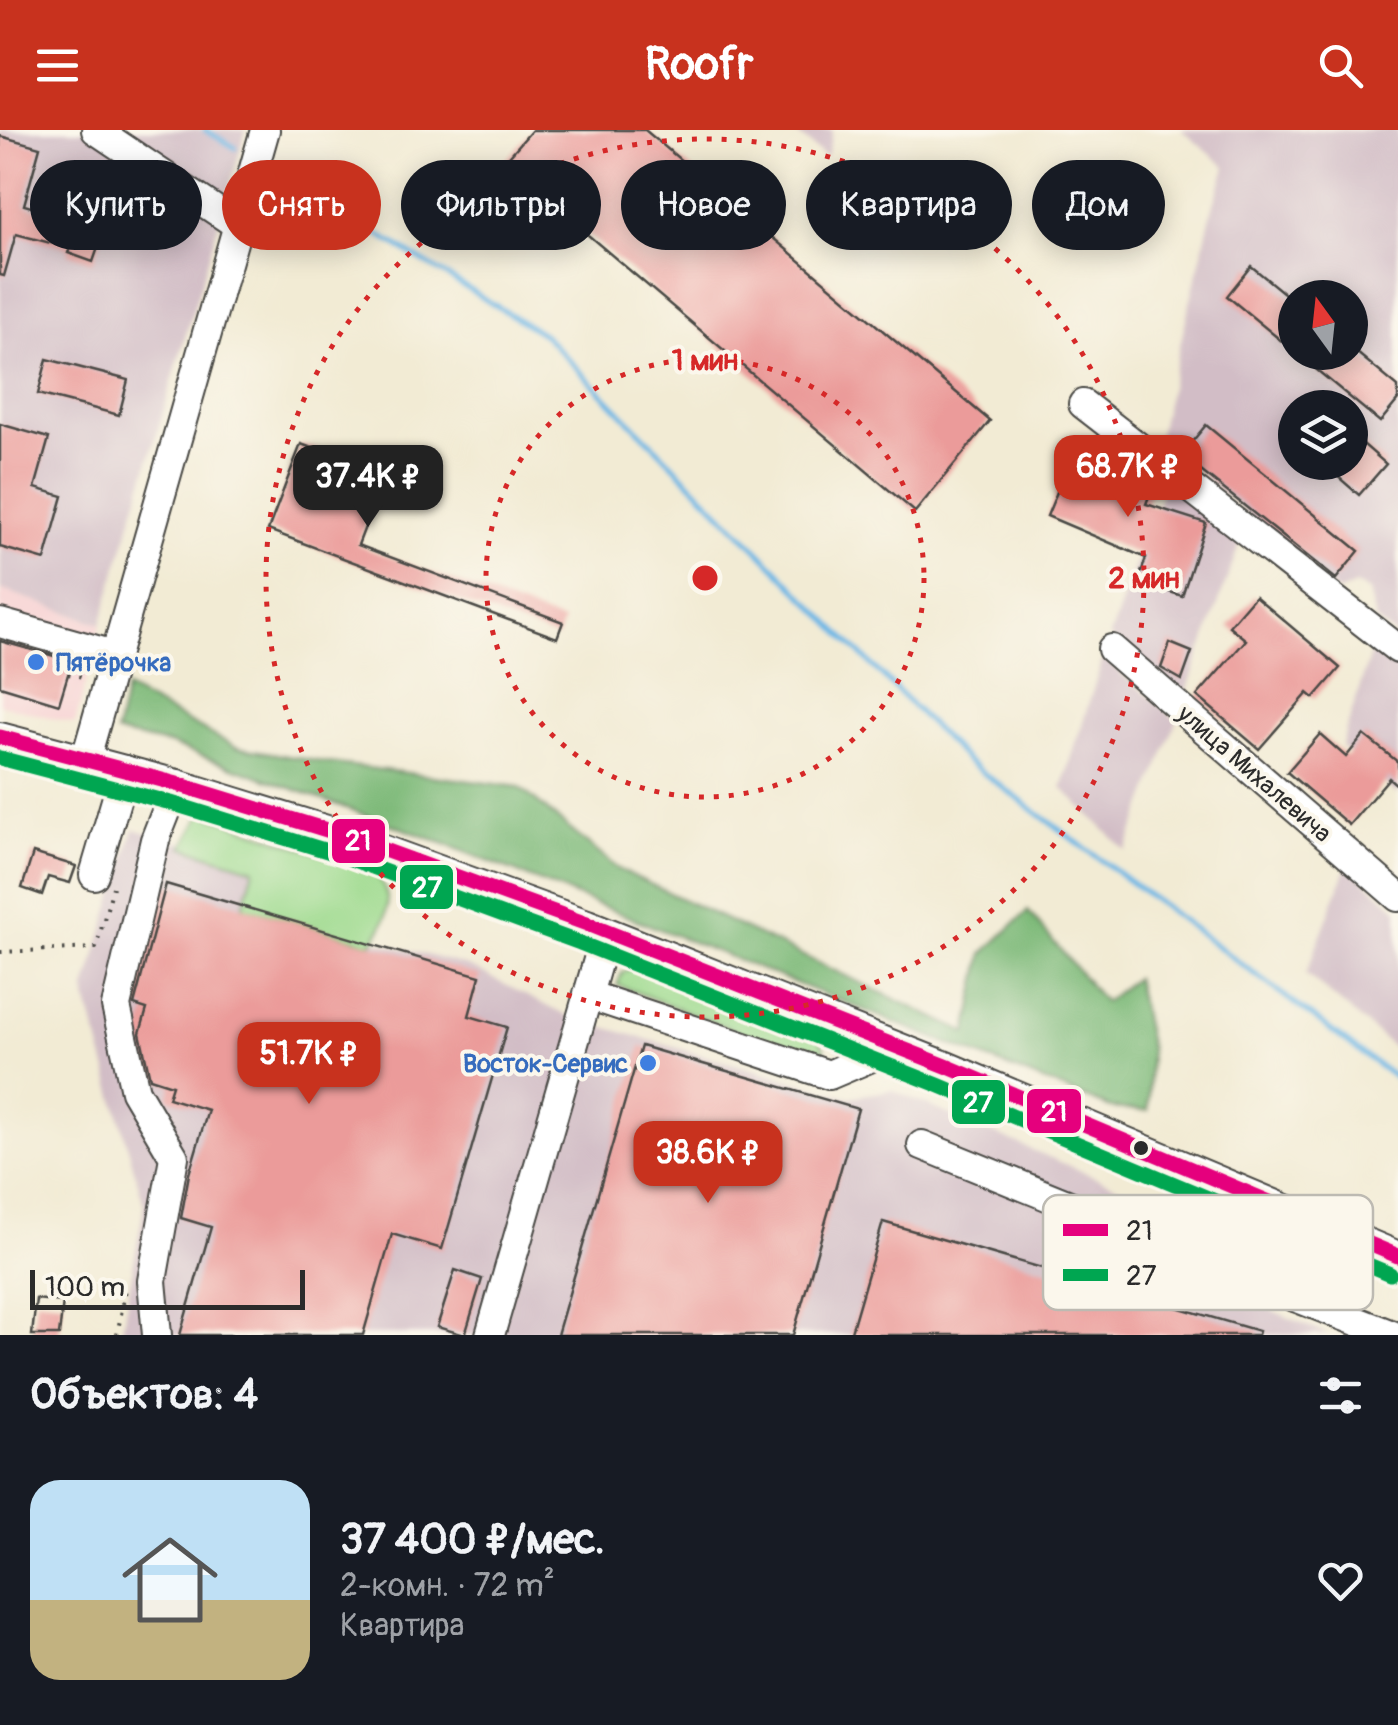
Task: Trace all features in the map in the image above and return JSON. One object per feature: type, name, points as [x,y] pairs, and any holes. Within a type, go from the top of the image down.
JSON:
[{"type":"street","points":[[96,130],[222,215]]},
{"type":"street","points":[[256,160],[264,130]]},
{"type":"street","points":[[85,761],[229,250]]},
{"type":"street","points":[[1083,404],[1398,649]]},
{"type":"street","points":[[0,623],[114,655]]},
{"type":"street","name":"улица Михалевича","points":[[1112,649],[1398,897]]},
{"type":"street","points":[[0,737],[176,784],[342,835],[606,932],[1253,1195]]},
{"type":"street","points":[[104,881],[125,770]]},
{"type":"street","points":[[157,1335],[152,1282],[174,1156],[135,1092],[116,1006],[155,840],[176,784]]},
{"type":"street","points":[[490,1335],[606,932]]},
{"type":"street","points":[[588,995],[829,1075],[895,1047]]},
{"type":"street","points":[[922,1145],[1045,1195]]},
{"type":"street","points":[[1327,1310],[1392,1335]]},
{"type":"path","points":[[68,674],[95,680]]},
{"type":"path","points":[[0,952],[96,948],[104,881]]},
{"type":"path","points":[[117,1335],[126,1289]]},
{"type":"shaded area","points":[[0,130],[246,130],[237,160],[222,160],[222,212],[101,624],[0,589]]},
{"type":"shaded area","points":[[792,130],[833,130],[827,158]]},
{"type":"shaded area","points":[[1181,130],[1398,130],[1398,638],[1375,620],[1369,591],[1355,585],[1338,593],[1158,437],[1212,210],[1226,167]]},
{"type":"shaded area","points":[[1166,480],[1241,540],[1183,702],[1110,636]]},
{"type":"shaded area","points":[[0,589],[101,624],[75,724],[0,704]]},
{"type":"shaded area","points":[[1372,648],[1398,669],[1398,795],[1341,747]]},
{"type":"shaded area","points":[[1103,658],[1177,720],[1126,851],[1062,788]]},
{"type":"shaded area","points":[[134,829],[259,865],[360,937],[468,966],[569,1017],[850,1097],[892,1090],[1138,1195],[1043,1195],[1043,1310],[1272,1310],[1328,1335],[121,1335],[144,1205],[85,992]]},
{"type":"shaded area","points":[[1347,866],[1398,909],[1398,1051],[1306,974]]},
{"type":"green space","points":[[126,689],[236,747],[519,787],[618,869],[967,1033],[983,954],[1028,911],[1104,1002],[1135,978],[1150,1049],[1148,1111],[1111,1108],[437,841],[172,745],[116,733]]},
{"type":"green space","points":[[202,813],[375,873],[385,890],[387,909],[371,944],[243,907],[254,869],[183,847]]},
{"type":"green space","points":[[634,966],[820,1039],[824,1048],[821,1063],[617,985],[622,973]]},
{"type":"building","points":[[532,130],[645,130],[681,160],[621,160],[621,250],[786,249],[990,421],[915,512],[601,246],[601,160],[506,160]]},
{"type":"building","points":[[0,136],[40,147],[36,160],[30,160],[30,183],[24,205],[30,207],[30,238],[16,234],[4,276],[0,275]]},
{"type":"building","points":[[69,250],[97,250],[93,262],[68,253]]},
{"type":"building","points":[[1251,266],[1278,288],[1278,338],[1227,296]]},
{"type":"building","points":[[47,359],[128,380],[119,415],[38,394]]},
{"type":"building","points":[[1368,362],[1398,387],[1398,400],[1380,422],[1368,412],[1368,390],[1341,390],[1317,370],[1368,370]]},
{"type":"building","points":[[0,424],[49,438],[35,488],[63,496],[45,560],[0,547]]},
{"type":"building","points":[[1206,425],[1359,551],[1336,579],[1181,455]]},
{"type":"building","points":[[301,444],[385,475],[358,545],[563,622],[557,638],[268,530]]},
{"type":"building","points":[[1368,448],[1386,464],[1359,495],[1342,480],[1368,480]]},
{"type":"building","points":[[1074,451],[1154,484],[1146,504],[1206,523],[1182,596],[1138,582],[1146,558],[1047,516]]},
{"type":"building","points":[[1255,596],[1340,668],[1314,698],[1308,693],[1259,749],[1197,696],[1246,640],[1229,626]]},
{"type":"building","name":"Пятёрочка","points":[[0,641],[72,661],[59,704],[0,686]]},
{"type":"building","points":[[1170,643],[1192,652],[1182,680],[1161,668]]},
{"type":"building","points":[[1320,734],[1346,757],[1364,735],[1398,762],[1398,786],[1389,778],[1349,825],[1287,772]]},
{"type":"building","points":[[33,853],[76,866],[70,883],[48,877],[42,895],[22,888]]},
{"type":"building","points":[[166,884],[480,976],[469,1016],[507,1027],[442,1249],[392,1234],[363,1335],[180,1335],[211,1227],[181,1218],[208,1110],[168,1098],[172,1085],[150,1078],[140,1033],[147,1009],[134,1005]]},
{"type":"building","points":[[641,1046],[858,1109],[793,1335],[557,1335]]},
{"type":"building","points":[[883,1222],[1043,1268],[1043,1310],[1187,1310],[1259,1331],[1258,1335],[850,1335]]},
{"type":"building","points":[[455,1270],[482,1279],[465,1335],[437,1327]]},
{"type":"building","points":[[36,1299],[63,1302],[59,1335],[32,1335]]},
{"type":"waterway","points":[[205,130],[236,148]]},
{"type":"waterway","points":[[381,236],[544,335],[967,761],[1398,1080]]},
{"type":"transit line","name":"21","points":[[0,737],[177,784],[343,835],[587,924],[946,1066],[1253,1195]]},
{"type":"transit line","name":"27","points":[[0,758],[171,803],[337,854],[580,943],[938,1085],[1201,1195]]},
{"type":"transit line","name":"21","points":[[1373,1245],[1398,1256]]},
{"type":"transit line","name":"27","points":[[1373,1267],[1390,1274]]},
{"type":"place","name":"Пятёрочка","points":[[36,662]]},
{"type":"place","name":"Восток-Сервис","points":[[648,1063]]}]
